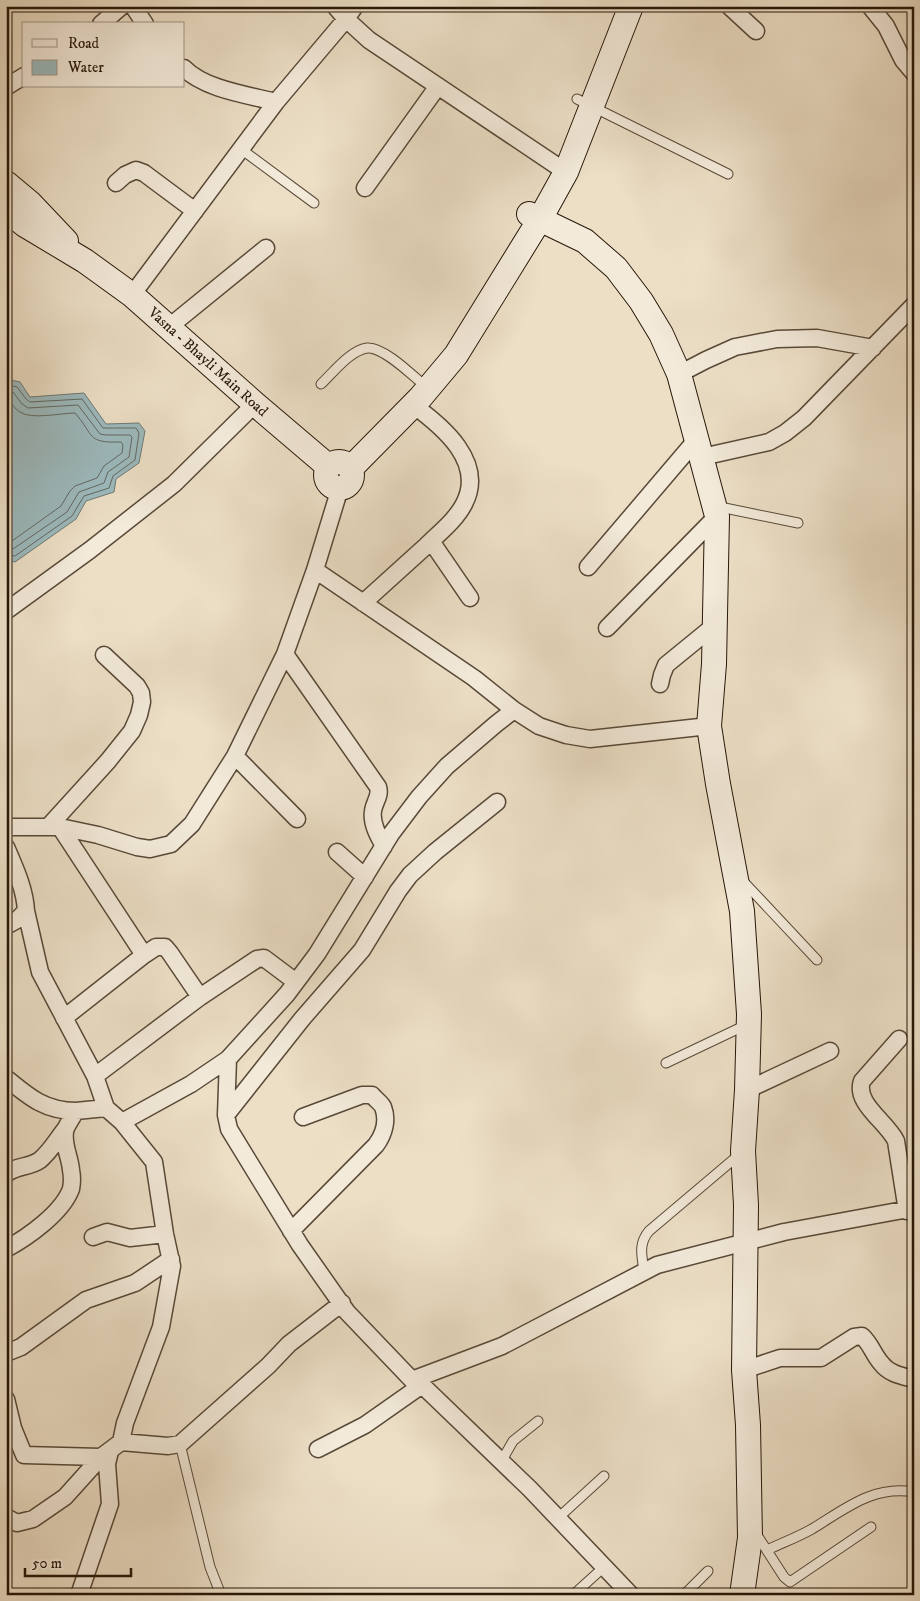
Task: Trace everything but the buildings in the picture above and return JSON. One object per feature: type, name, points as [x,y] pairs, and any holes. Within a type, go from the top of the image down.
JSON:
[{"type":"street","points":[[103,22],[122,6]]},
{"type":"street","points":[[133,6],[144,22]]},
{"type":"street","points":[[335,6],[350,13],[369,40],[560,169]]},
{"type":"street","points":[[6,827],[54,827],[98,835],[150,849],[171,844],[192,824],[235,756],[285,654],[315,570],[340,474],[419,396],[456,355],[535,217],[560,169],[585,103],[614,6]]},
{"type":"street","points":[[585,103],[631,6]]},
{"type":"street","points":[[729,6],[756,31]]},
{"type":"street","points":[[870,6],[886,26],[902,60],[914,73]]},
{"type":"street","points":[[132,295],[276,102],[350,13]]},
{"type":"street","points":[[185,69],[211,85],[276,102]]},
{"type":"street","points":[[6,87],[22,77]]},
{"type":"street","points":[[365,188],[438,86]]},
{"type":"street","points":[[116,183],[125,175],[136,170],[144,173],[195,211]]},
{"type":"street","name":"Vasna - Bhayli Main Road","points":[[6,183],[30,203],[85,261]]},
{"type":"street","name":"Vasna - Bhayli Main Road","points":[[6,210],[24,225],[85,261],[132,295],[254,404],[340,474]]},
{"type":"street","points":[[535,217],[585,241],[616,268],[642,301],[661,334],[679,374],[716,511],[714,664],[710,737],[742,911],[748,1024],[747,1090],[743,1151],[746,1205],[745,1382],[748,1425],[750,1538],[742,1595]]},
{"type":"street","points":[[169,327],[266,248]]},
{"type":"street","points":[[588,567],[700,448],[768,442],[785,433],[804,418],[914,305]]},
{"type":"street","points":[[679,374],[735,347],[777,339],[816,338],[873,348]]},
{"type":"street","points":[[364,603],[449,524],[465,503],[470,483],[467,462],[452,438],[432,419],[419,396]]},
{"type":"street","points":[[6,611],[90,550],[174,484],[254,404]]},
{"type":"street","points":[[607,628],[716,511]]},
{"type":"street","points":[[431,541],[470,598]]},
{"type":"street","points":[[315,570],[474,678],[514,710],[539,726],[566,735],[590,738],[645,734],[710,737]]},
{"type":"street","points":[[660,684],[666,665],[715,625]]},
{"type":"street","points":[[285,654],[378,787],[380,792],[373,811],[373,819],[377,833],[384,846]]},
{"type":"street","points":[[54,827],[132,732],[139,715],[142,702],[141,693],[131,680],[104,655]]},
{"type":"street","points":[[122,1122],[191,1084],[228,1059],[296,982],[317,954],[384,846],[418,797],[447,766],[514,710]]},
{"type":"street","points":[[235,756],[297,819]]},
{"type":"street","points":[[226,1115],[302,1019],[362,950],[398,891],[410,876],[435,852],[497,802]]},
{"type":"street","points":[[54,827],[144,955]]},
{"type":"street","points":[[6,847],[16,870],[25,900],[40,972],[95,1076],[106,1108],[122,1122],[154,1162],[172,1266],[161,1327],[125,1423],[111,1450],[107,1464],[110,1504],[80,1595]]},
{"type":"street","points":[[337,852],[366,877]]},
{"type":"street","points":[[6,926],[17,920],[26,911]]},
{"type":"street","points":[[64,1018],[156,947],[164,947],[170,953],[200,996]]},
{"type":"street","points":[[95,1076],[200,996],[257,959],[264,958],[296,982]]},
{"type":"street","points":[[318,1449],[365,1425],[417,1382],[502,1346],[657,1265],[784,1232],[910,1210],[896,1141],[892,1132],[866,1103],[861,1095],[860,1087],[862,1081],[899,1039]]},
{"type":"street","points":[[747,1090],[830,1051]]},
{"type":"street","points":[[228,1059],[226,1115],[229,1129],[296,1238],[347,1312],[417,1382],[530,1489],[631,1595]]},
{"type":"street","points":[[6,1078],[37,1103],[63,1111],[106,1108]]},
{"type":"street","points":[[296,1238],[383,1136],[385,1123],[383,1106],[372,1095],[362,1095],[303,1117]]},
{"type":"street","points":[[6,1174],[11,1170],[40,1160],[66,1128],[76,1111]]},
{"type":"street","points":[[6,1249],[20,1242],[43,1224],[64,1203],[71,1188],[71,1169],[65,1138],[66,1128]]},
{"type":"street","points":[[92,1237],[108,1232],[130,1238],[165,1234]]},
{"type":"street","points":[[6,1353],[21,1347],[86,1300],[134,1283],[171,1259]]},
{"type":"street","points":[[6,1399],[12,1424],[24,1455],[111,1450],[148,1444],[174,1445],[268,1366],[289,1344],[342,1303]]},
{"type":"street","points":[[745,1382],[780,1358],[821,1358],[854,1337],[862,1336],[881,1364],[892,1373],[914,1380]]},
{"type":"street","points":[[6,1517],[16,1523],[33,1520],[65,1497],[111,1450]]},
{"type":"lane","points":[[585,103],[728,174]]},
{"type":"lane","points":[[241,149],[314,204]]},
{"type":"lane","points":[[321,384],[355,353],[366,348],[376,349],[397,363],[419,396]]},
{"type":"lane","points":[[716,511],[798,523]]},
{"type":"lane","points":[[736,873],[817,960]]},
{"type":"lane","points":[[666,1063],[748,1024]]},
{"type":"lane","points":[[644,1271],[641,1248],[643,1238],[743,1151]]},
{"type":"lane","points":[[501,1462],[513,1441],[538,1421]]},
{"type":"lane","points":[[174,1445],[210,1567],[221,1595]]},
{"type":"lane","points":[[558,1518],[604,1476]]},
{"type":"lane","points":[[767,1550],[802,1534],[866,1497],[882,1492],[900,1490],[914,1492]]},
{"type":"lane","points":[[750,1524],[784,1577],[790,1582],[871,1527]]},
{"type":"lane","points":[[573,1595],[604,1567]]},
{"type":"lane","points":[[684,1595],[708,1571]]},
{"type":"water","points":[[6,379],[20,382],[30,397],[84,393],[106,424],[139,423],[145,431],[139,463],[116,479],[114,492],[86,501],[76,519],[15,562],[6,560]]}]
